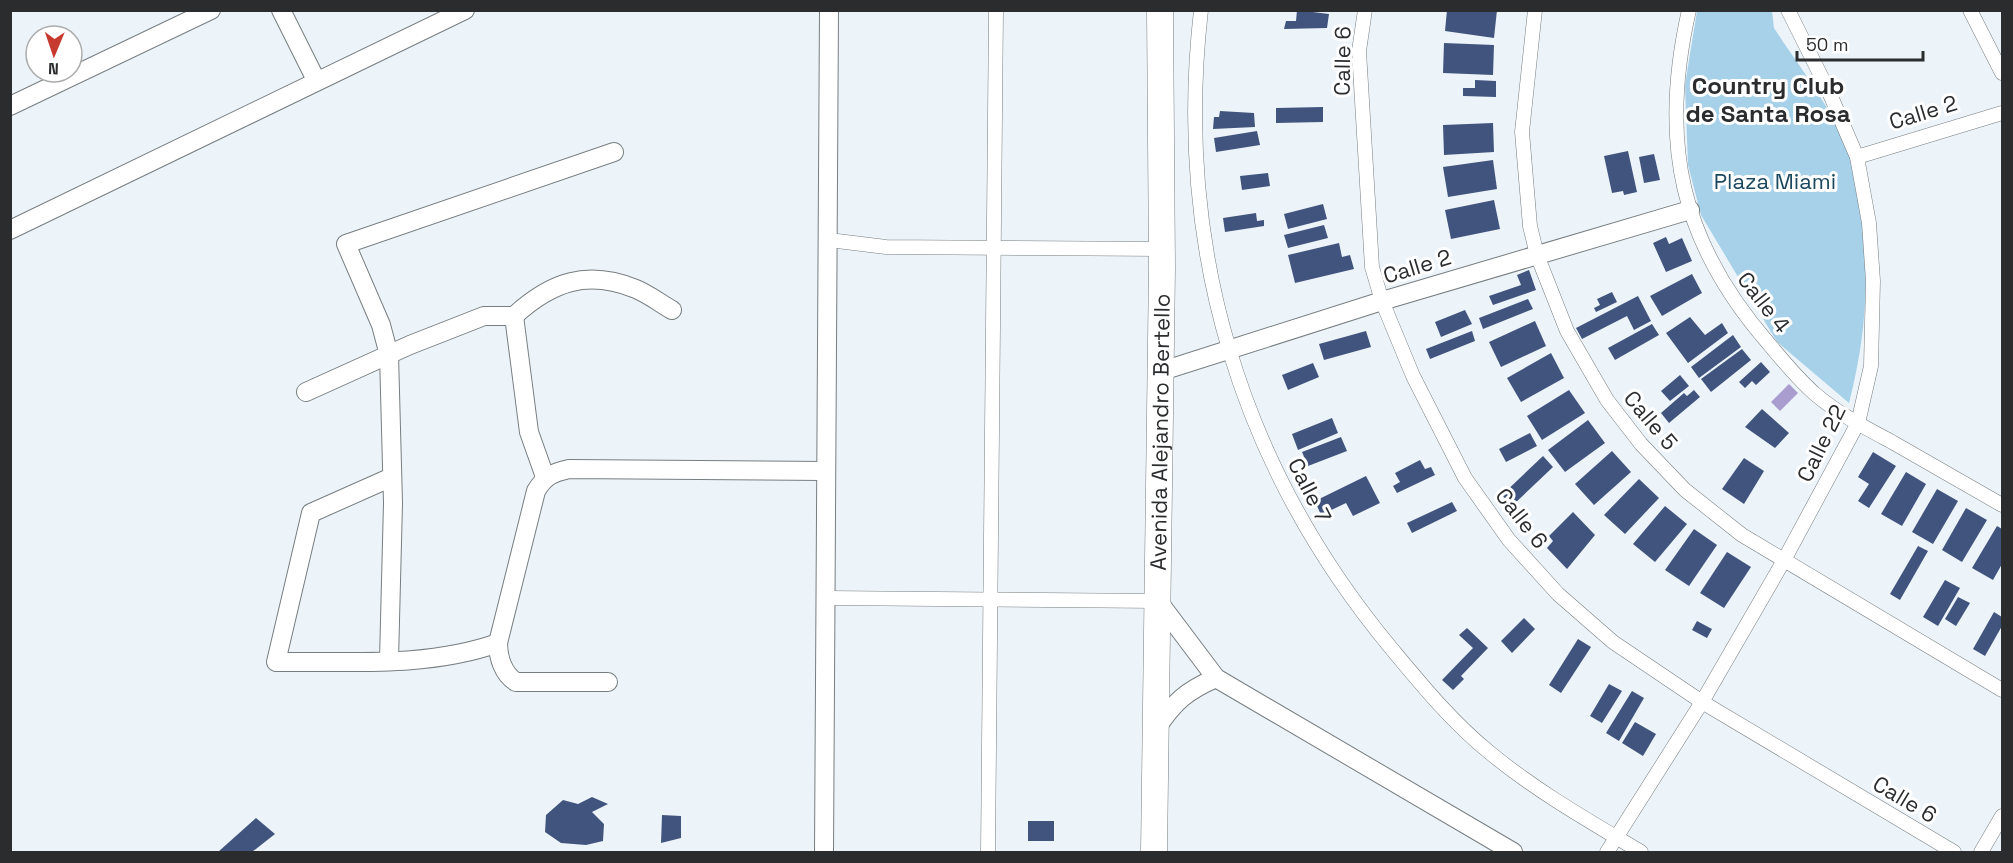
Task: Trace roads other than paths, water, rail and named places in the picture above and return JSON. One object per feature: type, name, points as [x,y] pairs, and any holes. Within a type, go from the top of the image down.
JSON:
[{"type":"main road","name":"Avenida Alejandro Bertello","points":[[1154,852],[1162,249],[1160,10]]},
{"type":"street","points":[[10,106],[211,10]]},
{"type":"street","points":[[281,10],[316,80]]},
{"type":"street","points":[[10,230],[316,80],[465,10]]},
{"type":"street","points":[[824,852],[829,10]]},
{"type":"street","points":[[988,852],[996,10]]},
{"type":"street","name":"Calle 7","points":[[1201,10],[1194,103],[1197,186],[1210,273],[1228,351],[1264,447],[1314,544],[1363,614],[1426,691],[1488,751],[1557,802],[1641,852]]},
{"type":"street","name":"Calle 6","points":[[1365,10],[1360,62],[1372,267],[1382,301],[1413,376],[1465,478],[1509,540],[1558,594],[1613,642],[1702,702],[1954,852]]},
{"type":"street","name":"Calle 5","points":[[1535,10],[1522,132],[1530,226],[1537,255],[1567,331],[1607,400],[1641,444],[1685,490],[1742,535],[1783,562],[2002,690]]},
{"type":"street","name":"Calle 4","points":[[1689,10],[1681,45],[1678,152],[1683,187],[1690,210],[1708,259],[1727,291],[1753,326],[1815,394],[1858,423],[2002,505]]},
{"type":"street","name":"Calle 22","points":[[1607,852],[1702,702],[1783,562],[1858,423],[1871,366],[1873,281],[1869,224],[1857,157],[1829,92],[1788,10]]},
{"type":"street","points":[[1970,10],[2002,73]]},
{"type":"street","name":"Calle 2","points":[[1857,157],[2002,113]]},
{"type":"street","points":[[389,660],[392,477],[389,355],[381,325],[346,244],[614,152]]},
{"type":"street","name":"Calle 2","points":[[1159,372],[1382,301],[1690,210]]},
{"type":"street","points":[[829,240],[886,248],[1162,249]]},
{"type":"street","points":[[306,392],[484,316],[514,316],[544,292],[572,280],[610,283],[636,289],[672,310]]},
{"type":"street","points":[[514,316],[529,432],[545,477]]},
{"type":"street","points":[[608,682],[516,682],[505,671],[498,652],[498,643],[536,491],[545,477],[569,469],[825,471]]},
{"type":"street","points":[[392,477],[311,513],[276,662],[450,657],[498,643]]},
{"type":"street","points":[[827,598],[990,597],[1158,601],[1216,678],[1513,852]]},
{"type":"street","points":[[1156,729],[1172,706],[1192,688],[1216,678]]},
{"type":"street","points":[[1981,852],[2002,816]]},
{"type":"district","name":"Country Club de Santa Rosa","points":[[1768,100]]},
{"type":"park label","name":"Plaza Miami","points":[[1775,181]]}]
